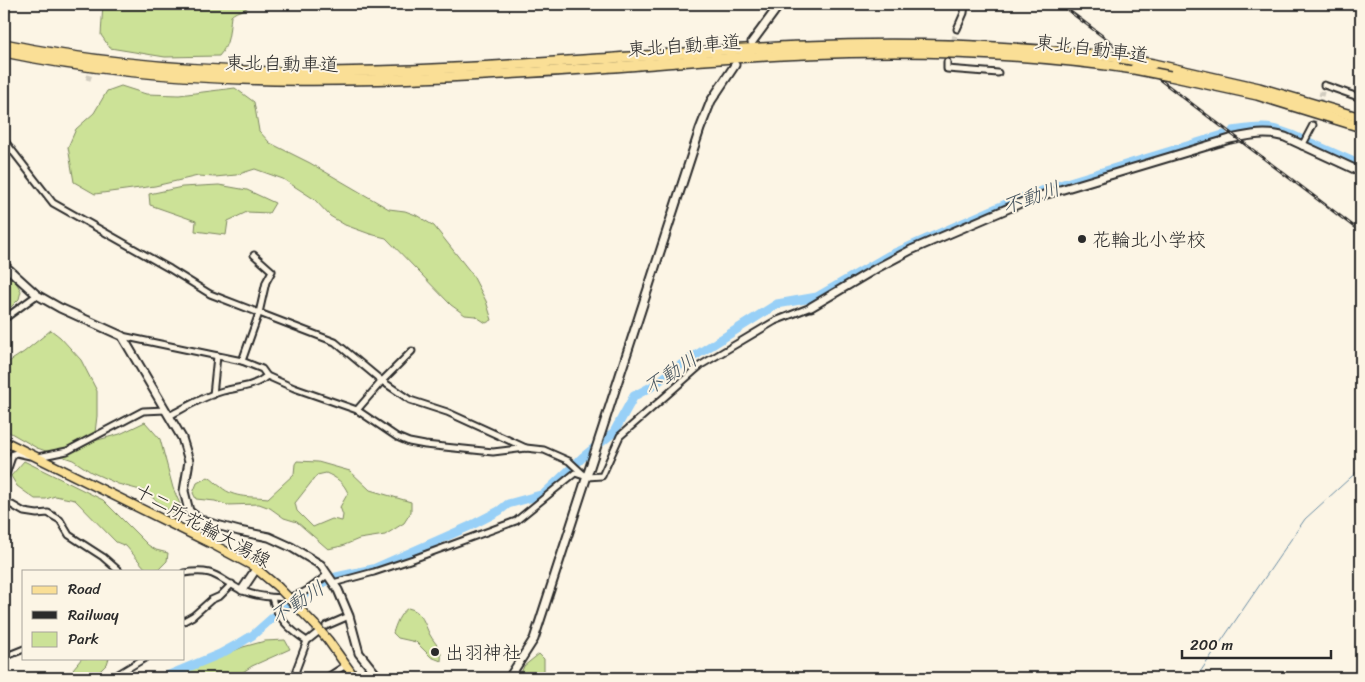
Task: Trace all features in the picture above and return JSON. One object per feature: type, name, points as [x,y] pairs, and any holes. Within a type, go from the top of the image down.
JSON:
[{"type":"highway","name":"東北自動車道","points":[[4,44],[82,58],[262,73],[413,71],[738,49],[867,44],[999,46],[1120,58],[1153,64],[1259,88],[1361,118]]},
{"type":"highway","name":"東北自動車道","points":[[4,52],[80,66],[262,81],[414,79],[737,57],[867,52],[1006,55],[1078,61],[1170,76],[1257,95],[1361,126]]},
{"type":"main road","name":"十二所花輪大湯線","points":[[4,441],[194,534],[256,568],[278,587],[328,640],[355,678]]},
{"type":"street","points":[[752,42],[780,4]]},
{"type":"street","points":[[957,29],[964,13],[965,4]]},
{"type":"street","points":[[947,62],[947,69],[998,73]]},
{"type":"street","points":[[509,678],[534,639],[700,129],[711,101],[735,65]]},
{"type":"street","points":[[1324,85],[1361,98]]},
{"type":"street","points":[[1302,146],[1313,125]]},
{"type":"street","points":[[185,573],[198,571],[217,575],[242,590],[272,598],[301,594],[330,579],[374,572],[484,531],[505,526],[516,521],[532,509],[575,473],[587,477],[602,476],[620,436],[701,365],[774,321],[811,307],[911,250],[1030,199],[1128,168],[1251,134],[1274,133],[1361,172]]},
{"type":"street","points":[[4,140],[6,149],[53,203],[170,268],[210,294],[335,342],[382,381],[410,400],[447,412],[526,448]]},
{"type":"street","points":[[242,361],[259,313],[266,282],[272,270],[254,255]]},
{"type":"street","points":[[4,265],[37,295],[60,308],[122,336],[242,361],[262,369],[267,376],[294,388],[357,410],[397,437],[409,442],[493,452],[526,448],[544,450],[569,462],[587,477]]},
{"type":"street","points":[[4,319],[37,295]]},
{"type":"street","points":[[122,336],[182,438],[189,461],[184,491],[189,511],[204,521],[269,537],[321,565],[349,616],[357,648],[379,678]]},
{"type":"street","points":[[357,410],[412,351]]},
{"type":"street","points":[[213,395],[217,356]]},
{"type":"street","points":[[4,480],[13,454],[37,457],[67,451],[143,411],[168,413],[213,395],[260,383],[267,376]]},
{"type":"street","points":[[4,504],[12,505],[24,512],[48,513],[60,520],[69,535],[104,557],[118,570]]},
{"type":"street","points":[[194,534],[204,521]]},
{"type":"street","points":[[242,590],[256,568]]},
{"type":"street","points":[[185,620],[211,600],[220,596],[232,584]]},
{"type":"street","points":[[272,598],[276,609],[288,627],[307,640]]},
{"type":"street","points":[[326,626],[349,616]]},
{"type":"street","points":[[297,678],[296,670],[307,640],[316,629]]},
{"type":"street","points":[[4,657],[22,650]]},
{"type":"street","points":[[114,678],[142,660]]},
{"type":"street","points":[[326,678],[346,665]]},
{"type":"green space","points":[[103,4],[251,4],[231,16],[227,42],[219,56],[165,57],[110,48],[101,35]]},
{"type":"green space","points":[[121,86],[146,94],[179,95],[235,88],[254,102],[259,131],[270,143],[310,163],[389,209],[405,211],[416,215],[434,226],[472,274],[486,301],[492,320],[486,323],[475,316],[465,315],[451,305],[386,238],[345,225],[330,216],[314,199],[283,179],[255,169],[236,175],[198,176],[155,186],[95,194],[74,182],[68,147],[76,129],[94,113],[107,91]]},
{"type":"green space","points":[[219,185],[247,190],[275,203],[269,213],[247,212],[228,221],[226,235],[195,231],[196,221],[150,205],[149,194],[182,187]]},
{"type":"green space","points":[[4,270],[21,291],[19,299],[4,314]]},
{"type":"green space","points":[[51,330],[81,360],[97,391],[94,441],[120,434],[145,422],[160,439],[173,488],[183,511],[172,513],[144,491],[118,484],[91,472],[73,460],[37,448],[4,429],[4,365],[24,352]]},
{"type":"green space","points":[[24,461],[103,500],[148,545],[156,550],[168,553],[167,561],[159,569],[150,570],[145,568],[126,546],[116,542],[75,500],[55,496],[46,499],[35,499],[17,486],[11,476]]},
{"type":"green space","points":[[297,461],[318,462],[350,471],[370,490],[411,502],[411,512],[404,523],[385,535],[359,539],[328,549],[297,522],[284,518],[270,508],[259,504],[227,505],[215,501],[196,499],[193,493],[197,483],[208,477],[232,494],[268,498],[294,474]],"holes":[[[326,473],[342,483],[348,493],[340,507],[343,515],[342,521],[332,519],[313,527],[297,511],[295,503],[317,475]]]},
{"type":"green space","points":[[408,608],[417,612],[422,618],[440,650],[441,661],[431,657],[416,642],[398,638],[393,633],[400,616]]},
{"type":"green space","points":[[285,640],[290,649],[252,666],[234,678],[167,678],[243,647],[265,641]]},
{"type":"green space","points":[[539,654],[544,659],[544,678],[519,678],[524,666]]},
{"type":"green space","points":[[80,660],[108,660],[107,664],[93,678],[82,678],[73,669]]},
{"type":"waterway","name":"不動川","points":[[1233,131],[1268,128],[1301,139]]},
{"type":"waterway","name":"不動川","points":[[162,678],[220,654],[240,643],[253,635],[288,604],[326,581],[373,569],[470,526],[499,511],[508,504],[544,494],[583,457],[614,432],[634,396],[651,387],[682,364],[777,304],[817,297],[890,255],[1008,203],[1050,188],[1223,135]]},
{"type":"waterway","name":"不動川","points":[[1309,142],[1361,165]]},
{"type":"waterway","points":[[1196,678],[1305,519],[1361,468]]},
{"type":"tunnel","points":[[947,62],[957,29]]},
{"type":"tunnel","points":[[88,80],[97,53]]},
{"type":"tunnel","points":[[1313,125],[1324,85]]},
{"type":"railway","points":[[1060,4],[1361,232]]},
{"type":"place","name":"花輪北小学校","points":[[1082,239]]},
{"type":"place","name":"出羽神社","points":[[435,652]]}]
